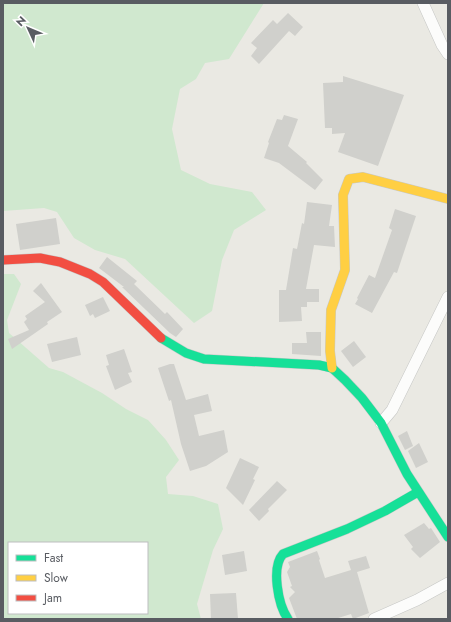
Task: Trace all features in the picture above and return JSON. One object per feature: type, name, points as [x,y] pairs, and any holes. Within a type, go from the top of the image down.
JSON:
[{"type":"street","points":[[423,3],[442,45],[448,54]]},
{"type":"street","points":[[332,368],[330,351],[331,310],[345,270],[342,195],[349,179],[358,176],[363,177],[448,199]]},
{"type":"street","points":[[3,260],[40,258],[60,262],[90,274],[103,282],[164,341],[186,353],[204,359],[319,365],[332,368],[362,398],[381,424],[407,474],[448,537]]},
{"type":"street","points":[[381,424],[392,410],[448,297]]},
{"type":"street","points":[[288,619],[282,607],[278,590],[278,562],[283,554],[354,526],[386,511],[418,492]]},
{"type":"street","points":[[374,619],[417,600],[448,583]]},
{"type":"green space","points":[[3,3],[264,3],[229,59],[205,63],[196,79],[180,89],[172,129],[181,170],[210,184],[252,192],[266,210],[234,230],[222,260],[212,311],[194,323],[125,259],[95,250],[74,238],[57,212],[44,208],[3,211]]},
{"type":"green space","points":[[3,274],[14,274],[21,284],[7,320],[9,333],[49,368],[63,372],[102,393],[126,409],[148,420],[166,440],[179,460],[166,477],[168,494],[193,496],[218,504],[223,529],[213,550],[197,604],[201,619],[3,619]]},
{"type":"building","points":[[288,13],[303,27],[295,36],[289,31],[259,64],[251,56],[257,48],[251,43],[273,20],[277,24]]},
{"type":"building","points":[[343,76],[404,95],[378,166],[338,152],[345,133],[332,134],[332,128],[325,128],[323,83],[343,82]]},
{"type":"building","points":[[284,115],[298,119],[288,146],[307,162],[306,163],[323,180],[315,190],[279,163],[264,158],[269,143],[268,142],[277,119],[282,120]]},
{"type":"building","points":[[307,202],[332,205],[329,226],[334,226],[335,247],[314,245],[306,289],[319,289],[319,302],[307,302],[307,307],[301,307],[302,321],[279,322],[279,290],[286,290],[293,248],[297,249],[302,223],[304,224]]},
{"type":"building","points":[[395,209],[416,216],[397,273],[394,272],[372,313],[355,304],[369,275],[375,278],[392,230],[389,228]]},
{"type":"building","points":[[56,218],[60,244],[20,250],[16,224]]},
{"type":"building","points":[[107,257],[137,281],[134,284],[165,314],[167,312],[183,329],[176,337],[122,287],[124,287],[99,268]]},
{"type":"building","points":[[41,283],[62,312],[47,322],[48,324],[12,349],[8,339],[29,330],[24,322],[27,319],[25,316],[45,302],[33,291]]},
{"type":"building","points":[[103,297],[110,311],[95,318],[93,314],[90,316],[85,305]]},
{"type":"building","points":[[306,332],[321,332],[321,356],[292,354],[292,343],[307,343]]},
{"type":"building","points":[[77,337],[81,355],[52,362],[47,344]]},
{"type":"building","points":[[354,341],[366,357],[353,367],[341,351]]},
{"type":"building","points":[[124,349],[132,372],[128,373],[132,382],[115,390],[106,366],[109,365],[106,355]]},
{"type":"building","points":[[174,364],[186,400],[208,394],[212,411],[194,415],[199,436],[224,430],[228,452],[206,466],[190,471],[181,444],[171,400],[169,401],[158,368]]},
{"type":"building","points":[[407,431],[413,446],[405,450],[398,436]]},
{"type":"building","points":[[419,443],[428,462],[416,468],[408,451]]},
{"type":"building","points":[[240,458],[259,467],[253,479],[255,480],[243,505],[226,488]]},
{"type":"building","points":[[277,481],[287,490],[268,509],[269,511],[259,521],[249,510]]},
{"type":"building","points":[[424,523],[429,529],[431,528],[440,542],[420,558],[411,549],[413,547],[404,535]]},
{"type":"building","points":[[244,551],[247,571],[225,575],[222,555]]},
{"type":"building","points":[[317,551],[325,578],[351,570],[348,561],[366,556],[370,568],[357,572],[369,613],[353,619],[351,614],[335,619],[297,619],[289,598],[295,592],[290,587],[292,586],[287,572],[290,567],[288,562]]},
{"type":"building","points":[[236,593],[238,619],[211,619],[210,594]]},
{"type":"traffic: fast","points":[[161,338],[186,353],[204,359],[319,365],[332,368],[362,398],[381,423],[407,474],[448,537]]},
{"type":"traffic: fast","points":[[288,619],[281,605],[277,586],[277,568],[279,560],[283,554],[347,529],[385,511],[418,492]]},
{"type":"traffic: slow","points":[[332,368],[330,351],[331,310],[345,270],[343,195],[349,179],[363,177],[448,199]]},
{"type":"traffic: jam","points":[[3,260],[40,258],[60,262],[90,274],[103,282],[161,338]]}]
